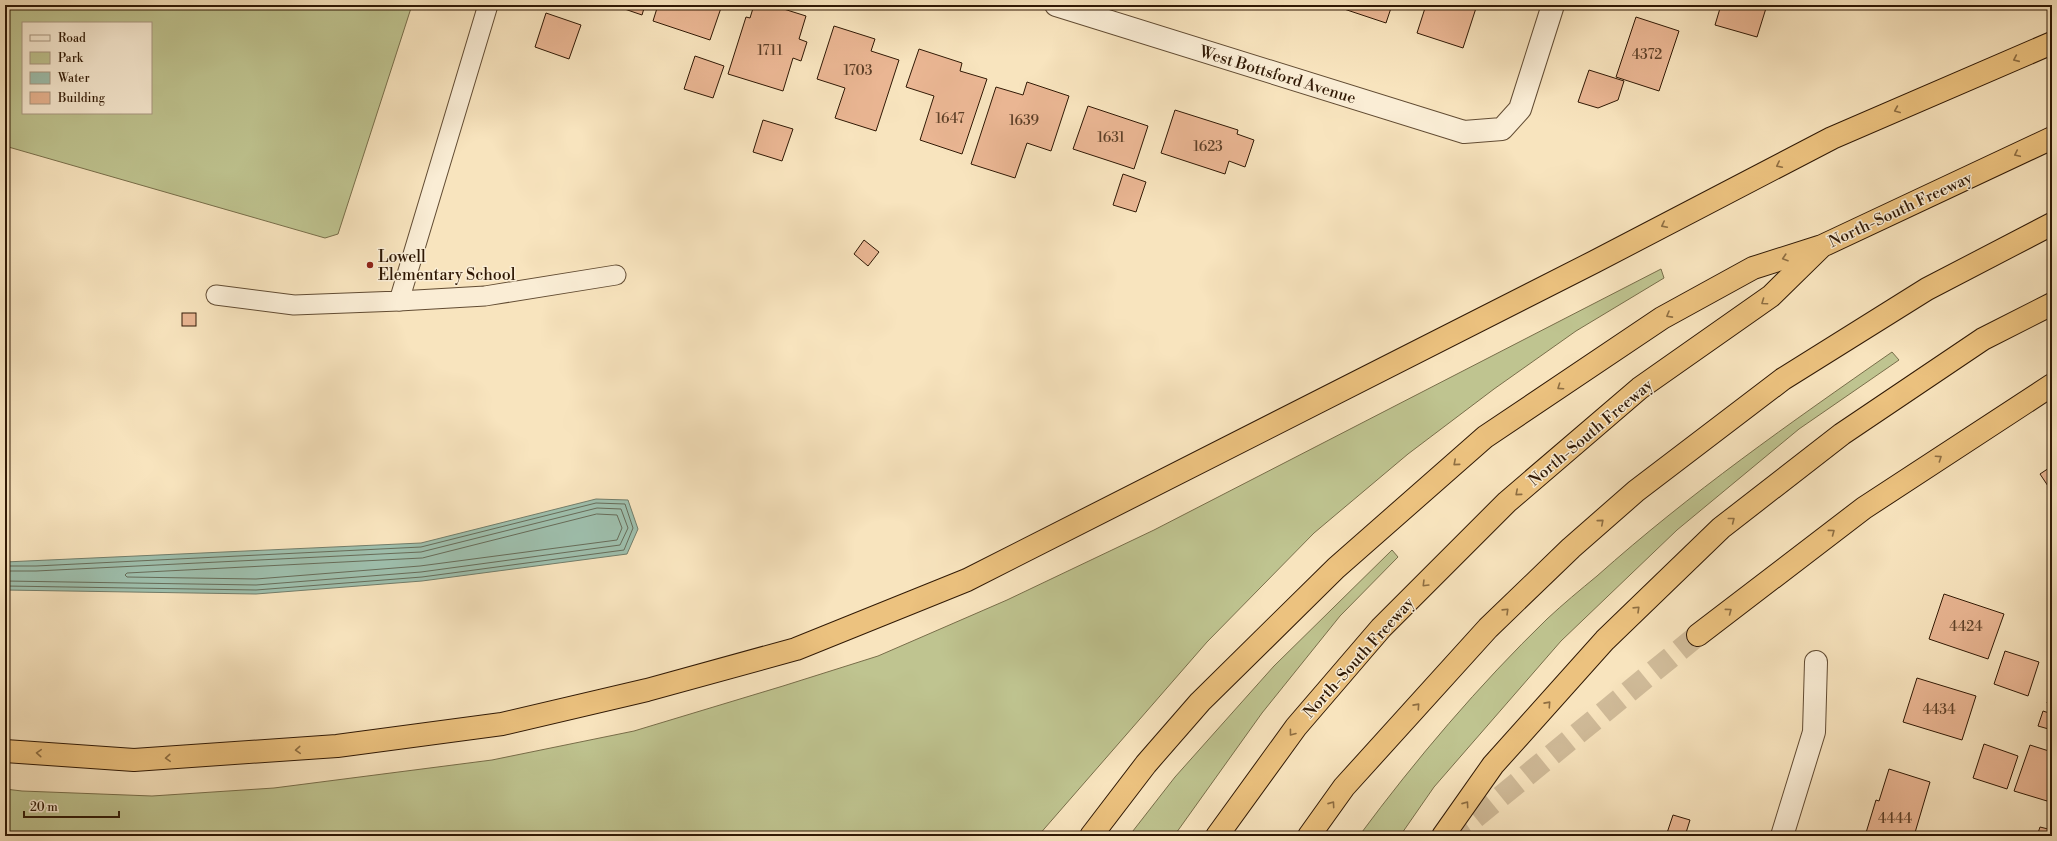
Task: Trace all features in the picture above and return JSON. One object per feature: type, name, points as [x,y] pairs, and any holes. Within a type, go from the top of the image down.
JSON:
[{"type":"highway","points":[[5,751],[134,760],[337,746],[502,724],[647,690],[796,649],[966,580],[1594,262],[1832,138],[2052,43]]},
{"type":"highway","name":"North-South Freeway","points":[[1217,836],[1296,727],[1381,628],[1507,502],[1640,388],[1771,296],[1822,246],[2052,138]]},
{"type":"highway","points":[[1309,836],[1344,787],[1488,628],[1571,548],[1636,491],[1783,379],[1927,289],[2052,224]]},
{"type":"highway","points":[[1091,836],[1146,764],[1200,702],[1336,568],[1485,437],[1662,318],[1753,268],[1822,246]]},
{"type":"highway","points":[[1443,836],[1493,766],[1605,640],[1721,528],[1842,434],[1983,339],[2052,304]]},
{"type":"highway","points":[[1698,634],[1864,508],[2052,385]]},
{"type":"street","name":"West Bottsford Avenue","points":[[1056,5],[1464,132],[1502,129],[1520,109],[1553,5]]},
{"type":"street","points":[[1782,836],[1814,732],[1816,662]]},
{"type":"lane","points":[[399,300],[488,5]]},
{"type":"lane","points":[[216,295],[294,305],[485,296],[616,275]]},
{"type":"green space","points":[[5,5],[412,5],[338,234],[325,238],[5,146]]},
{"type":"green space","points":[[1661,269],[1664,278],[1576,331],[1494,389],[1408,454],[1314,533],[1207,642],[1038,836],[5,836],[5,789],[152,796],[274,788],[492,760],[634,731],[878,656],[1007,600],[1154,530]]},
{"type":"green space","points":[[1892,352],[1899,360],[1799,429],[1677,530],[1561,641],[1434,787],[1400,836],[1359,836],[1449,723],[1497,670],[1553,613],[1632,545],[1704,487],[1778,432]]},
{"type":"green space","points":[[1392,550],[1398,557],[1340,616],[1262,713],[1174,836],[1129,836],[1175,777],[1274,666]]},
{"type":"water","points":[[596,499],[628,500],[638,529],[627,554],[422,581],[256,594],[5,590],[5,562],[421,543]]},
{"type":"building","points":[[613,5],[645,5],[642,15]]},
{"type":"building","points":[[658,5],[722,5],[710,40],[653,21]]},
{"type":"building","points":[[754,5],[771,5],[806,16],[799,39],[807,42],[801,61],[793,58],[783,91],[728,74],[746,17],[750,18]]},
{"type":"building","points":[[1332,5],[1392,5],[1386,23]]},
{"type":"building","points":[[1426,5],[1477,5],[1463,48],[1417,33]]},
{"type":"building","points":[[1721,5],[1767,5],[1757,37],[1715,25]]},
{"type":"building","points":[[546,13],[581,25],[569,59],[535,47]]},
{"type":"building","points":[[1636,17],[1679,31],[1659,91],[1616,77]]},
{"type":"building","points":[[834,26],[875,39],[871,51],[899,60],[876,131],[835,118],[845,88],[817,79]]},
{"type":"building","points":[[919,49],[962,63],[960,71],[987,79],[962,154],[920,140],[934,96],[906,87]]},
{"type":"building","points":[[695,56],[724,66],[713,98],[684,89]]},
{"type":"building","points":[[1589,70],[1624,81],[1618,100],[1598,108],[1578,102]]},
{"type":"building","points":[[1027,82],[1069,96],[1051,151],[1027,143],[1015,178],[971,164],[996,87],[1023,95]]},
{"type":"building","points":[[1088,106],[1148,126],[1134,169],[1073,149]]},
{"type":"building","points":[[1175,110],[1238,130],[1237,134],[1254,140],[1245,167],[1229,161],[1225,174],[1161,153]]},
{"type":"building","points":[[763,120],[793,129],[782,161],[753,152]]},
{"type":"building","points":[[1123,174],[1146,182],[1136,212],[1113,205]]},
{"type":"building","points":[[864,240],[879,252],[868,266],[854,254]]},
{"type":"building","points":[[182,313],[196,313],[196,326],[182,326]]},
{"type":"building","points":[[2052,466],[2052,492],[2040,474]]},
{"type":"building","points":[[1944,594],[2004,614],[1988,659],[1929,639]]},
{"type":"building","points":[[2005,651],[2039,662],[2028,696],[1994,684]]},
{"type":"building","points":[[1917,678],[1976,696],[1962,740],[1903,722]]},
{"type":"building","points":[[2052,688],[2052,705],[2047,703]]},
{"type":"building","points":[[2043,711],[2052,714],[2052,730],[2038,726]]},
{"type":"building","points":[[1984,744],[2018,756],[2007,789],[1973,778]]},
{"type":"building","points":[[2030,745],[2052,752],[2048,767],[2052,769],[2052,787],[2047,801],[2014,791]]},
{"type":"building","points":[[1889,769],[1930,782],[1914,836],[1865,836],[1876,800],[1879,801]]},
{"type":"building","points":[[1673,815],[1690,820],[1685,836],[1666,836]]},
{"type":"building","points":[[2040,827],[2052,830],[2052,836],[2037,836]]},
{"type":"tunnel","points":[[1448,836],[1471,821],[1698,635]]},
{"type":"place","name":"Lowell Elementary School","points":[[370,265]]}]
